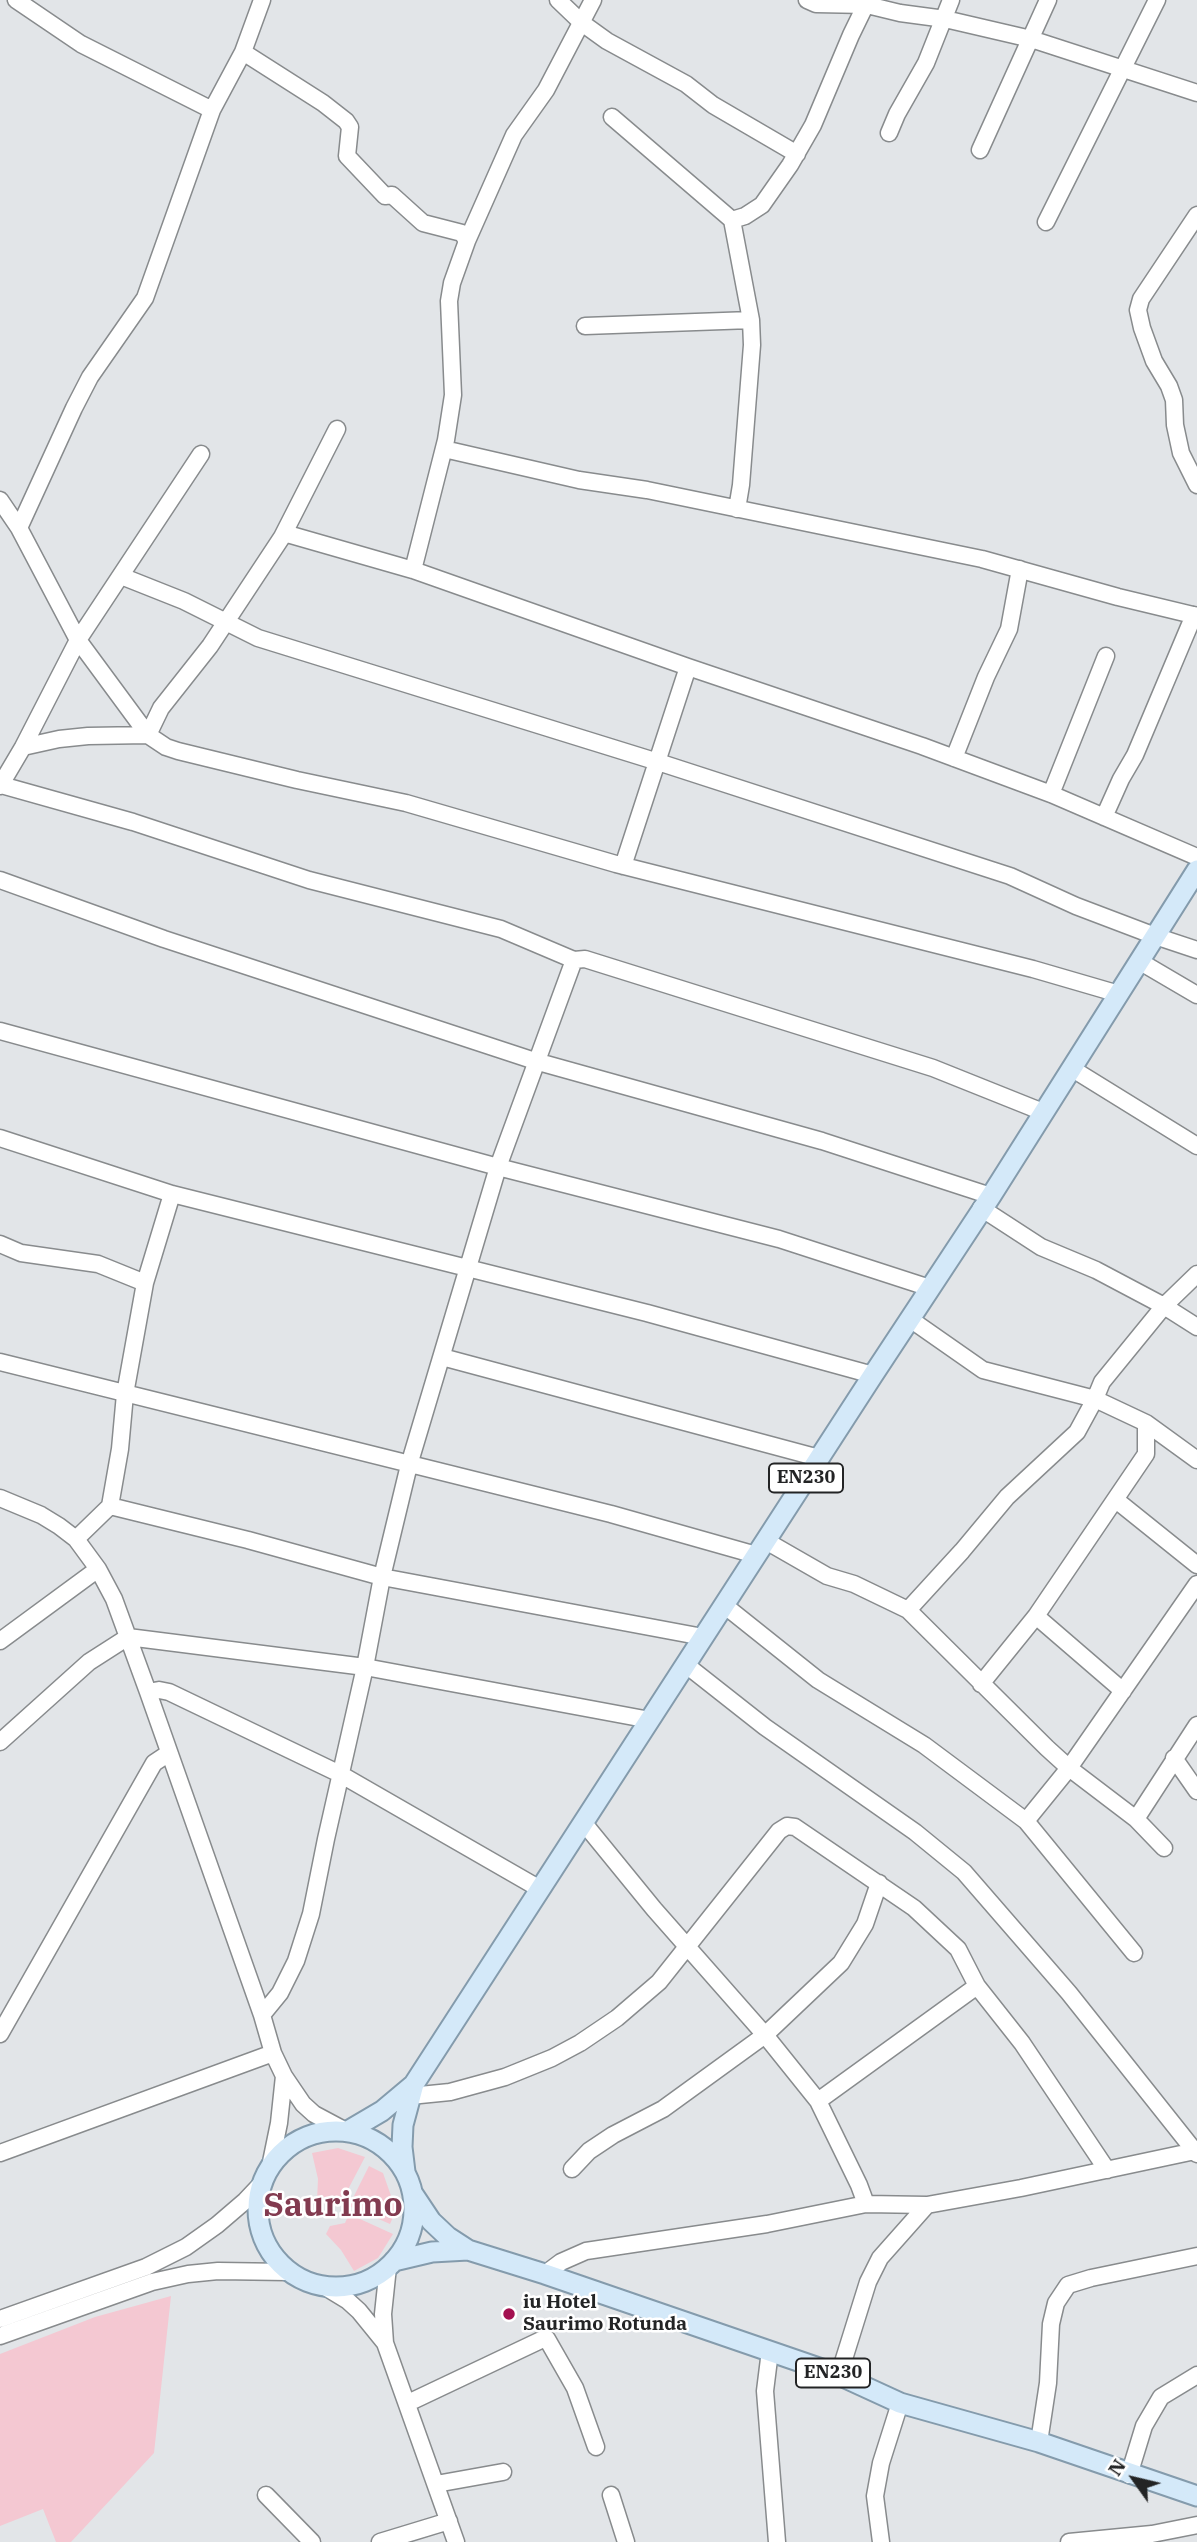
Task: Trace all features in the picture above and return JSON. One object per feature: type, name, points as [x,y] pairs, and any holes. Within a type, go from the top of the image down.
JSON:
[{"type":"main road","name":"EN230","points":[[391,2264],[404,2246],[411,2230],[414,2212],[413,2194],[405,2172],[402,2147],[403,2125],[412,2090],[986,1202],[1197,870]]},
{"type":"main road","name":"EN230","points":[[346,2131],[412,2090]]},
{"type":"main road","name":"EN230","points":[[405,2172],[382,2144],[365,2136],[346,2131],[325,2131],[307,2135],[290,2144],[271,2162],[262,2183],[257,2202],[258,2222],[264,2241],[274,2258],[288,2272],[306,2282],[325,2287],[358,2284],[391,2264],[432,2252],[468,2250]]},
{"type":"main road","name":"EN230","points":[[413,2194],[440,2230],[468,2250],[839,2375],[900,2403],[1039,2442],[1129,2475],[1197,2496]]},
{"type":"street","points":[[16,0],[81,44],[212,110]]},
{"type":"street","points":[[19,528],[90,377],[145,298],[212,110],[243,52],[262,0]]},
{"type":"street","points":[[558,0],[582,23],[607,41],[686,84],[713,104],[797,154]]},
{"type":"street","points":[[582,23],[586,0]]},
{"type":"street","points":[[413,570],[444,449],[453,396],[449,301],[452,283],[467,241],[514,135],[546,90],[593,0]]},
{"type":"street","points":[[807,0],[816,4],[867,2],[900,13],[945,19],[1031,39],[1197,93]]},
{"type":"street","points":[[889,133],[926,63],[951,0]]},
{"type":"street","points":[[980,150],[1048,0]]},
{"type":"street","points":[[1046,222],[1157,0]]},
{"type":"street","points":[[732,220],[745,216],[762,205],[797,154],[813,125],[850,35],[867,2]]},
{"type":"street","points":[[243,52],[331,108],[346,121],[349,127],[347,156],[385,196],[392,195],[423,223],[462,233],[467,241]]},
{"type":"street","points":[[612,117],[732,220],[751,320],[752,345],[737,509]]},
{"type":"street","points":[[1197,215],[1141,299],[1138,310],[1154,360],[1174,400],[1175,425],[1181,453],[1197,485]]},
{"type":"street","points":[[585,326],[751,320]]},
{"type":"street","points":[[148,734],[161,708],[210,646],[284,533],[337,429]]},
{"type":"street","points":[[444,449],[579,480],[646,490],[982,559],[1195,615],[1135,755],[1104,817]]},
{"type":"street","points":[[201,454],[78,640],[23,747],[0,785],[133,822],[309,880],[501,929],[574,960],[585,959],[933,1068],[1042,1112]]},
{"type":"street","points":[[0,500],[19,528],[78,640],[148,734],[177,751],[406,803],[623,866],[1119,994]]},
{"type":"street","points":[[284,533],[413,570],[954,758],[1051,794],[1197,857]]},
{"type":"street","points":[[954,758],[986,677],[1009,629],[1020,569]]},
{"type":"street","points":[[121,576],[227,621],[258,638],[658,762],[1010,876],[1076,906],[1197,950]]},
{"type":"street","points":[[1051,794],[1106,656]]},
{"type":"street","points":[[623,866],[688,667]]},
{"type":"street","points":[[23,747],[68,738],[148,734]]},
{"type":"street","points":[[0,880],[164,939],[536,1061],[821,1141],[986,1202],[1041,1247],[1096,1270],[1197,1327]]},
{"type":"street","points":[[262,2015],[280,1993],[296,1961],[311,1914],[382,1577],[409,1465],[498,1167],[574,960]]},
{"type":"street","points":[[1139,961],[1197,995]]},
{"type":"street","points":[[0,1031],[498,1167],[779,1239],[930,1288]]},
{"type":"street","points":[[1071,1068],[1197,1146]]},
{"type":"street","points":[[0,1138],[172,1194],[647,1313],[873,1375]]},
{"type":"street","points":[[76,1539],[110,1506],[120,1449],[125,1394],[145,1283],[172,1194]]},
{"type":"street","points":[[0,1244],[21,1253],[98,1264],[145,1283]]},
{"type":"street","points":[[908,1609],[1007,1497],[1077,1432],[1102,1382],[1164,1306],[1197,1274]]},
{"type":"street","points":[[910,1320],[983,1370],[1095,1399],[1146,1423],[1197,1460]]},
{"type":"street","points":[[442,1357],[819,1458]]},
{"type":"street","points":[[0,1362],[409,1465],[761,1548],[827,1576],[854,1584],[908,1609],[1069,1768],[1136,1819],[1164,1848]]},
{"type":"street","points":[[981,1684],[1037,1616],[1146,1454],[1146,1423]]},
{"type":"street","points":[[0,1498],[41,1515],[76,1539],[98,1569],[114,1599],[148,1692],[273,2053],[284,2076],[303,2104],[314,2114],[346,2131]]},
{"type":"street","points":[[1116,1500],[1197,1565]]},
{"type":"street","points":[[110,1506],[248,1539],[382,1577],[703,1637]]},
{"type":"street","points":[[0,1641],[98,1569]]},
{"type":"street","points":[[1026,1821],[1069,1768],[1197,1584]]},
{"type":"street","points":[[724,1605],[818,1680],[924,1745],[1026,1821],[1134,1953]]},
{"type":"street","points":[[1037,1616],[1124,1691]]},
{"type":"street","points":[[0,1742],[89,1662],[128,1637],[365,1667],[650,1720]]},
{"type":"street","points":[[545,2274],[561,2262],[586,2251],[767,2224],[866,2204],[927,2205],[1196,2152],[1069,1993],[964,1872],[915,1832],[765,1727],[685,1664]]},
{"type":"street","points":[[148,1692],[169,1692],[340,1774],[540,1889]]},
{"type":"street","points":[[1136,1819],[1197,1725]]},
{"type":"street","points":[[2,2022],[153,1763],[169,1753]]},
{"type":"street","points":[[1174,1758],[1197,1791]]},
{"type":"street","points":[[583,1822],[818,2101],[866,2204]]},
{"type":"street","points":[[412,2090],[450,2092],[505,2077],[552,2058],[617,2018],[659,1982],[779,1831],[787,1826],[795,1826],[914,1908],[957,1949],[977,1986],[1022,2043],[1107,2170]]},
{"type":"street","points":[[572,2169],[589,2151],[663,2109],[765,2035],[841,1963],[865,1924],[879,1883]]},
{"type":"street","points":[[818,2101],[977,1986]]},
{"type":"street","points":[[0,2152],[273,2053]]},
{"type":"street","points":[[271,2162],[284,2076]]},
{"type":"street","points":[[0,2336],[149,2274],[217,2225],[262,2183]]},
{"type":"street","points":[[839,2375],[868,2282],[880,2258],[927,2205]]},
{"type":"street","points":[[1039,2442],[1048,2383],[1051,2324],[1056,2303],[1068,2285],[1197,2256]]},
{"type":"street","points":[[391,2264],[383,2314],[385,2343],[456,2542]]},
{"type":"street","points":[[0,2319],[149,2274],[288,2272]]},
{"type":"street","points":[[325,2287],[359,2311],[385,2343]]},
{"type":"street","points":[[408,2403],[547,2339],[575,2388],[596,2447]]},
{"type":"street","points":[[770,2351],[765,2391],[777,2542]]},
{"type":"street","points":[[1129,2475],[1144,2427],[1161,2397],[1197,2375]]},
{"type":"street","points":[[881,2542],[875,2496],[881,2463],[900,2403]]},
{"type":"street","points":[[436,2484],[503,2472]]},
{"type":"street","points":[[266,2495],[312,2542]]},
{"type":"street","points":[[611,2495],[626,2542]]},
{"type":"street","points":[[380,2542],[449,2521]]},
{"type":"street","points":[[1069,2542],[1152,2534],[1197,2525]]},
{"type":"shaded area","points":[[338,2148],[365,2157],[343,2199],[331,2197],[317,2201],[318,2179],[312,2153]]},
{"type":"shaded area","points":[[369,2166],[383,2173],[396,2210],[390,2224],[349,2206]]},
{"type":"shaded area","points":[[349,2214],[393,2234],[378,2258],[354,2271],[341,2250],[326,2234],[330,2226],[345,2223]]},
{"type":"shaded area","points":[[171,2296],[154,2453],[71,2542],[56,2542],[43,2509],[0,2526],[0,2354],[95,2317]]},
{"type":"place","name":"iu Hotel Saurimo Rotunda","points":[[509,2314]]},
{"type":"district","name":"Saurimo","points":[[333,2206]]}]
